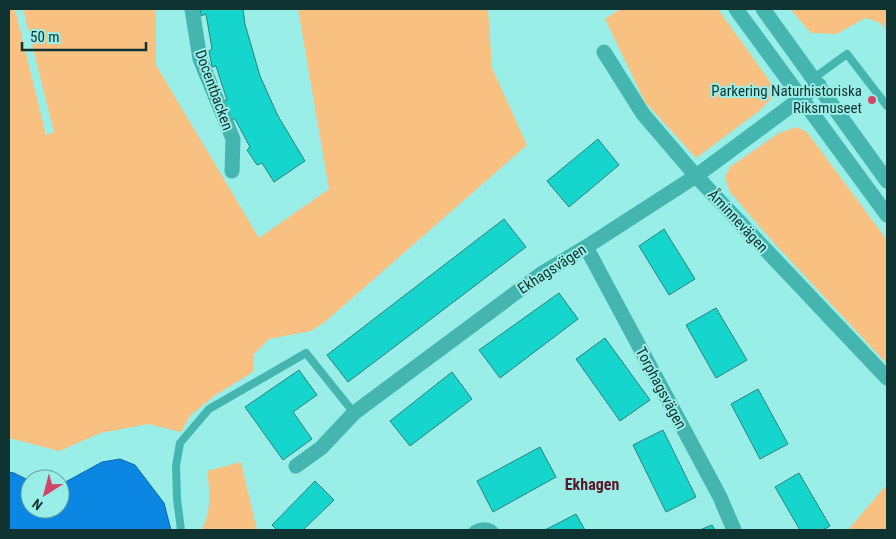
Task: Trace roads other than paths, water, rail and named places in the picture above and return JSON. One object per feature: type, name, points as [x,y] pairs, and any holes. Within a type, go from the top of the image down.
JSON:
[{"type":"street","name":"Docentbacken","points":[[192,9],[200,59],[233,139],[232,171]]},
{"type":"street","points":[[736,9],[887,215]]},
{"type":"street","points":[[764,9],[887,181]]},
{"type":"street","name":"Åminnevägen","points":[[604,52],[643,114],[696,176],[887,378]]},
{"type":"street","name":"Ekhagsvägen","points":[[296,466],[321,448],[354,413],[540,274],[586,247],[696,176],[801,99],[816,82]]},
{"type":"street","name":"Torphagsvägen","points":[[586,247],[720,497],[734,530]]},
{"type":"lane","points":[[816,82],[847,54],[887,106]]},
{"type":"lane","points":[[181,530],[177,499],[176,466],[180,443],[209,409],[306,353],[354,413]]},
{"type":"lane","points":[[473,530],[481,526],[490,527],[494,530]]},
{"type":"water","points":[[120,459],[135,465],[164,503],[171,530],[9,530],[9,472],[20,476],[20,519],[70,519],[70,480],[102,462]]},
{"type":"place","name":"Parkering Naturhistoriska Riksmuseet","points":[[872,100]]},
{"type":"district","name":"Ekhagen","points":[[592,484]]}]
